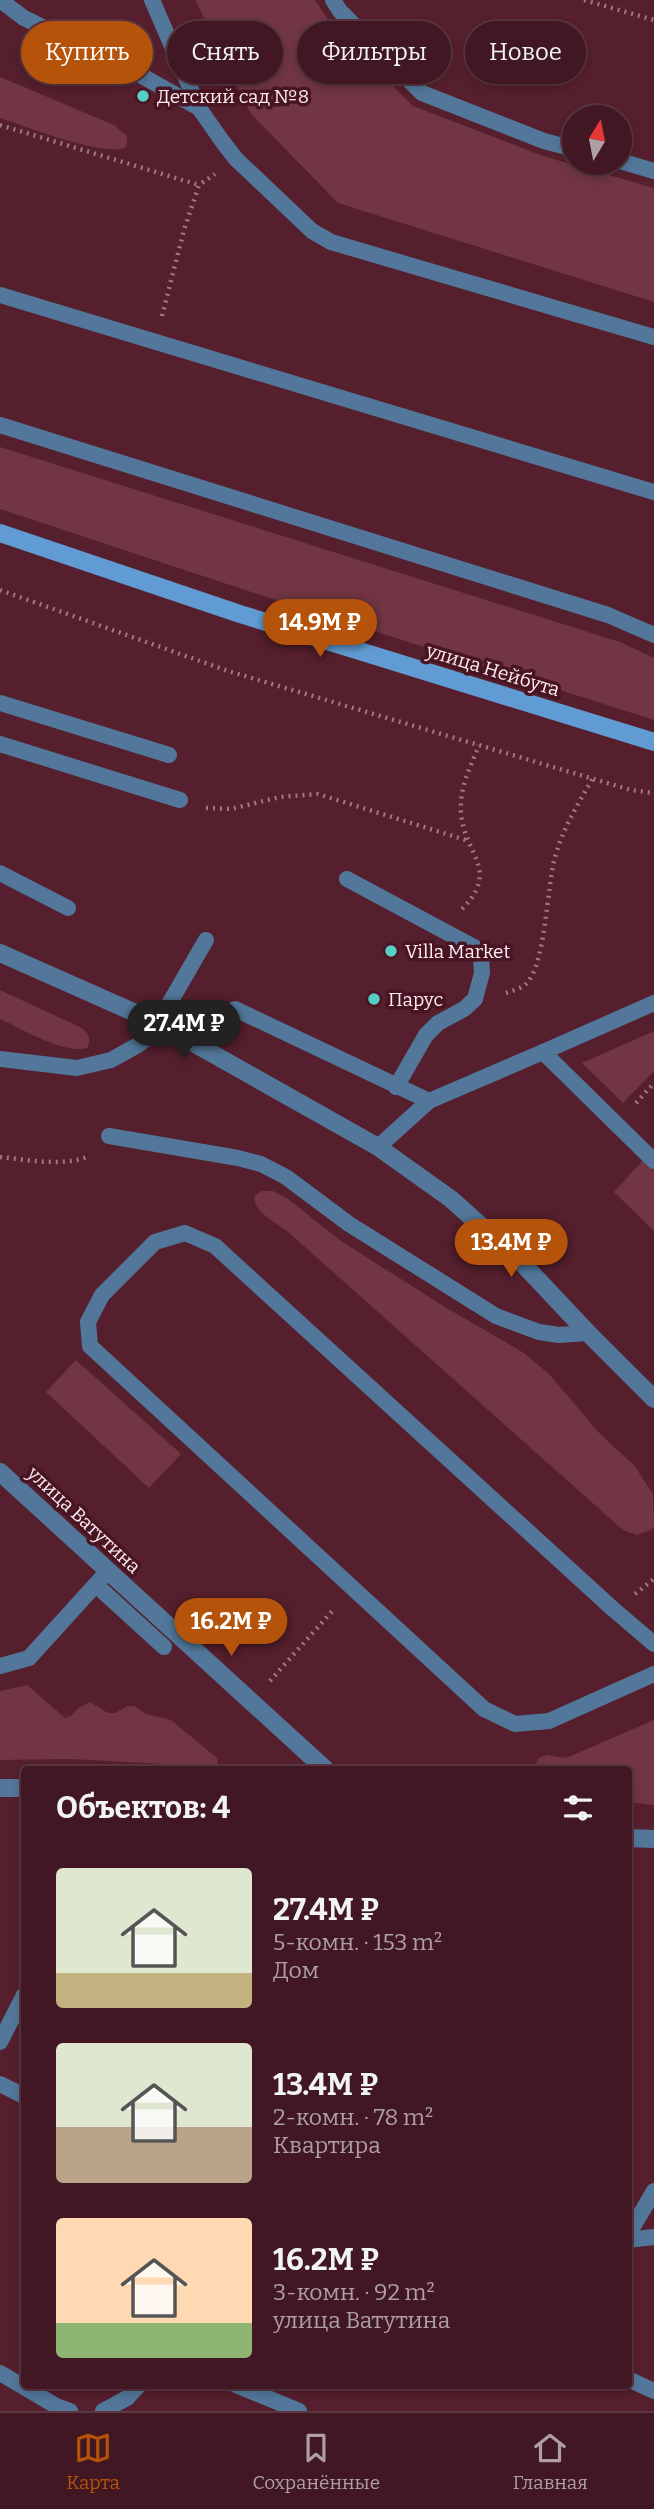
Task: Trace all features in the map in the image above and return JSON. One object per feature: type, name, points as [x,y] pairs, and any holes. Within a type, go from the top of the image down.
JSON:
[{"type":"street","name":"улица Нейбута","points":[[0,533],[240,614],[654,742]]},
{"type":"street","points":[[0,953],[158,1023],[378,1147],[451,1199],[522,1263],[654,1399]]},
{"type":"street","name":"улица Ватутина","points":[[0,1472],[102,1578],[251,1702],[322,1766]]},
{"type":"street","points":[[0,1788],[21,1787]]},
{"type":"street","points":[[632,1838],[654,1839]]},
{"type":"lane","points":[[0,0],[24,18],[135,72],[199,108]]},
{"type":"lane","points":[[152,0],[199,108],[236,159],[312,230],[331,242],[654,337]]},
{"type":"lane","points":[[333,0],[340,11],[422,93],[562,146]]},
{"type":"lane","points":[[632,165],[654,171]]},
{"type":"lane","points":[[0,295],[654,492]]},
{"type":"lane","points":[[0,425],[608,615],[654,635]]},
{"type":"lane","points":[[0,703],[169,755]]},
{"type":"lane","points":[[0,744],[180,800]]},
{"type":"lane","points":[[0,873],[68,908]]},
{"type":"lane","points":[[347,879],[474,947],[481,959],[482,973],[475,999],[464,1009],[438,1023],[426,1035],[396,1087]]},
{"type":"lane","points":[[0,1059],[77,1068],[111,1060],[138,1045],[158,1023],[206,940]]},
{"type":"lane","points":[[378,1147],[429,1101],[654,1003]]},
{"type":"lane","points":[[235,1009],[429,1101]]},
{"type":"lane","points":[[543,1052],[654,1161]]},
{"type":"lane","points":[[115,1137],[261,1164],[286,1177],[349,1224],[496,1316],[539,1332],[559,1335],[588,1333]]},
{"type":"lane","points":[[654,1644],[215,1246],[185,1233],[155,1242],[102,1295],[88,1322],[90,1346],[484,1709],[515,1724],[550,1721],[654,1674]]},
{"type":"lane","points":[[0,1666],[29,1658],[102,1578],[164,1647]]},
{"type":"lane","points":[[0,2042],[21,2001]]},
{"type":"lane","points":[[0,2084],[21,2094]]},
{"type":"lane","points":[[632,2231],[654,2191]]},
{"type":"lane","points":[[632,2238],[654,2237]]},
{"type":"lane","points":[[0,2374],[21,2386]]},
{"type":"lane","points":[[632,2381],[654,2391]]},
{"type":"lane","points":[[26,2389],[70,2411]]},
{"type":"lane","points":[[103,2411],[127,2398],[135,2389]]},
{"type":"lane","points":[[246,2389],[299,2411]]},
{"type":"path","points":[[584,0],[654,20]]},
{"type":"path","points":[[0,125],[199,185]]},
{"type":"path","points":[[155,342],[184,230],[199,185],[236,159]]},
{"type":"path","points":[[0,590],[228,671],[631,790],[654,793]]},
{"type":"path","points":[[442,930],[479,890],[480,869],[461,816],[461,789],[479,745]]},
{"type":"path","points":[[475,999],[504,994],[526,984],[536,964],[554,861],[563,833],[593,778]]},
{"type":"path","points":[[180,800],[204,808],[231,809],[280,797],[318,794],[469,841]]},
{"type":"path","points":[[0,1157],[49,1162],[81,1160],[104,1150],[115,1137]]},
{"type":"path","points":[[251,1702],[352,1588]]},
{"type":"shaded area","points":[[195,0],[315,0],[329,21],[297,21],[297,84],[391,84],[413,106],[562,161],[562,175],[609,175],[654,188],[654,302],[338,203],[251,114],[236,84],[283,84],[283,21],[205,21]]},
{"type":"shaded area","points":[[0,77],[114,125],[127,136],[125,148],[99,148],[82,144],[0,118]]},
{"type":"shaded area","points":[[0,447],[620,642],[654,658],[654,720],[0,509]]},
{"type":"shaded area","points":[[0,990],[82,1028],[89,1037],[87,1048],[77,1049],[55,1044],[0,1019]]},
{"type":"shaded area","points":[[654,1031],[654,1071],[623,1103],[582,1063]]},
{"type":"shaded area","points":[[643,1160],[654,1171],[654,1231],[614,1192]]},
{"type":"shaded area","points":[[262,1191],[273,1191],[287,1198],[341,1241],[524,1353],[549,1374],[601,1435],[634,1465],[653,1494],[654,1526],[651,1530],[637,1535],[623,1530],[261,1211],[255,1201],[255,1195]]},
{"type":"shaded area","points":[[76,1360],[181,1454],[149,1488],[46,1392]]},
{"type":"shaded area","points":[[27,1685],[65,1718],[90,1702],[108,1713],[134,1706],[146,1714],[171,1720],[217,1758],[218,1765],[71,1759],[0,1760],[0,1691]]},
{"type":"shaded area","points":[[654,1720],[654,1805],[632,1802],[632,1766],[534,1766],[539,1758],[547,1755],[566,1758]]},
{"type":"place","name":"Детский сад №8","points":[[143,96]]},
{"type":"place","name":"Villa Market","points":[[391,951]]},
{"type":"place","name":"Парус","points":[[374,999]]}]
